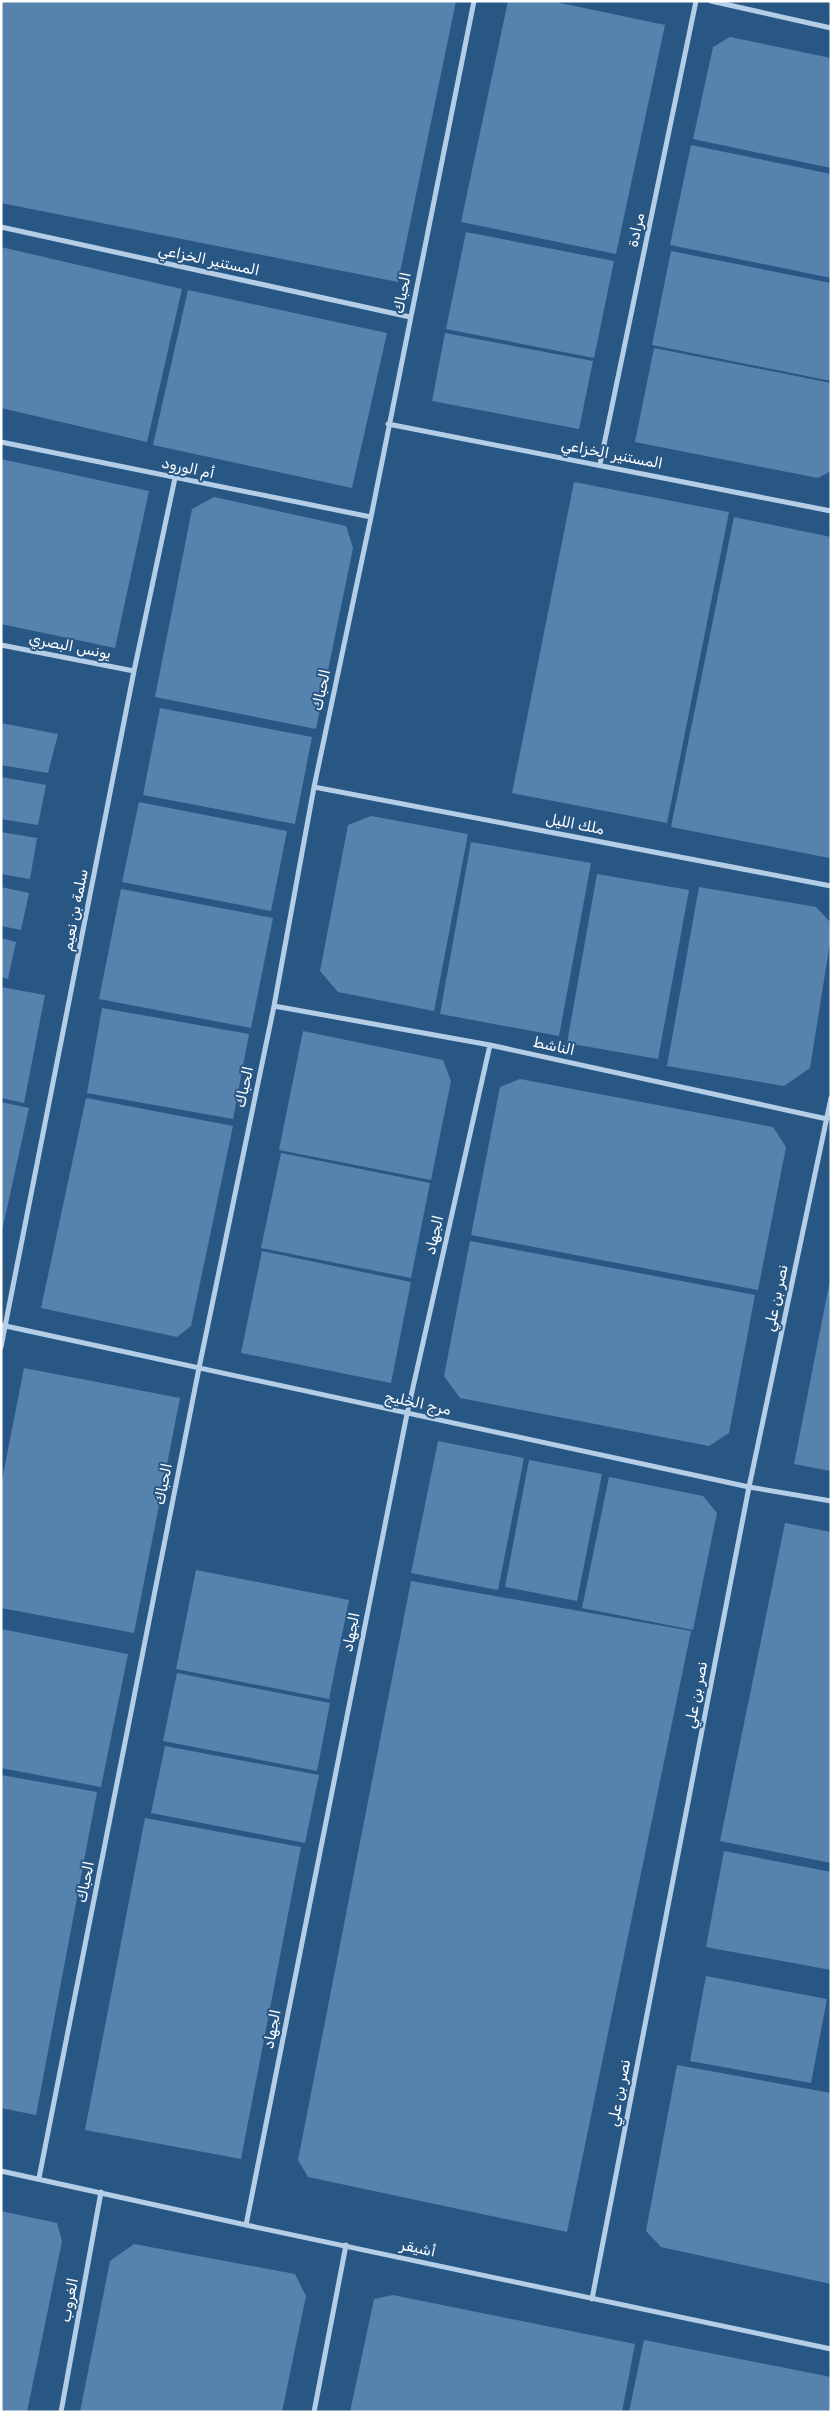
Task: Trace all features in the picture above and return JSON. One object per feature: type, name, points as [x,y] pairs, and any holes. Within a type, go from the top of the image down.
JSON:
[{"type":"street","name":"الحباك","points":[[39,2178],[199,1368],[274,1006],[314,787],[371,517],[388,424],[474,1]]},
{"type":"street","name":"مرادة","points":[[600,464],[696,1]]},
{"type":"street","points":[[711,1],[831,28]]},
{"type":"street","name":"المستنير الخزاعي","points":[[1,227],[410,317]]},
{"type":"street","name":"المستنير الخزاعي","points":[[388,424],[600,464],[831,511]]},
{"type":"street","name":"أم الورود","points":[[1,442],[371,517]]},
{"type":"street","name":"سلمة بن نعيم","points":[[1,1347],[3,1326],[134,670],[175,478]]},
{"type":"street","name":"يونس البصري","points":[[1,645],[134,670]]},
{"type":"street","name":"ملك الليل","points":[[314,787],[831,886]]},
{"type":"street","name":"الناشط","points":[[274,1006],[490,1045],[827,1119]]},
{"type":"street","name":"الجهاد","points":[[246,2225],[408,1414],[490,1045]]},
{"type":"street","name":"نصر بن علي","points":[[592,2299],[749,1487],[831,1098]]},
{"type":"street","name":"مرج الخليج","points":[[3,1326],[749,1487],[831,1501]]},
{"type":"street","name":"أشيقر","points":[[1,2171],[831,2349]]},
{"type":"street","name":"الغروب","points":[[60,2412],[101,2192]]},
{"type":"street","points":[[314,2412],[346,2245]]},
{"type":"building","points":[[1,1],[456,1],[398,282],[1,203]]},
{"type":"building","points":[[508,1],[551,1],[665,25],[616,254],[461,222]]},
{"type":"building","points":[[730,37],[831,58],[831,168],[693,139],[713,47]]},
{"type":"building","points":[[691,145],[831,174],[831,278],[670,245]]},
{"type":"building","points":[[466,232],[614,261],[594,358],[446,329]]},
{"type":"building","points":[[1,247],[182,289],[147,442],[1,408]]},
{"type":"building","points":[[671,251],[831,283],[831,381],[652,345]]},
{"type":"building","points":[[188,290],[387,333],[352,488],[153,445]]},
{"type":"building","points":[[445,333],[593,361],[579,429],[432,401]]},
{"type":"building","points":[[654,348],[831,383],[831,471],[818,478],[635,442]]},
{"type":"building","points":[[1,459],[149,491],[115,648],[1,624]]},
{"type":"building","points":[[574,482],[729,512],[667,823],[512,793]]},
{"type":"building","points":[[214,497],[346,526],[353,548],[316,729],[155,697],[192,509]]},
{"type":"building","points":[[734,517],[831,537],[831,849],[829,858],[671,827]]},
{"type":"building","points":[[160,708],[312,737],[295,824],[143,795]]},
{"type":"building","points":[[1,723],[58,734],[48,773],[1,765]]},
{"type":"building","points":[[1,777],[46,785],[38,825],[1,819]]},
{"type":"building","points":[[139,802],[287,831],[271,911],[122,882]]},
{"type":"building","points":[[371,816],[468,834],[434,1011],[338,992],[320,971],[348,825]]},
{"type":"building","points":[[1,832],[37,838],[30,879],[1,874]]},
{"type":"building","points":[[471,842],[591,863],[559,1036],[440,1014]]},
{"type":"building","points":[[597,874],[689,890],[658,1059],[567,1043]]},
{"type":"building","points":[[1,887],[29,893],[21,930],[1,926]]},
{"type":"building","points":[[699,887],[816,907],[831,923],[831,936],[810,1068],[784,1086],[667,1066]]},
{"type":"building","points":[[121,889],[273,918],[251,1028],[99,999]]},
{"type":"building","points":[[1,938],[16,942],[8,979],[1,977]]},
{"type":"building","points":[[1,987],[45,995],[24,1103],[1,1098]]},
{"type":"building","points":[[102,1008],[249,1034],[233,1119],[87,1093]]},
{"type":"building","points":[[303,1031],[443,1060],[451,1081],[431,1180],[279,1150]]},
{"type":"building","points":[[520,1079],[773,1127],[786,1147],[758,1290],[471,1235],[500,1087]]},
{"type":"building","points":[[86,1098],[233,1126],[191,1326],[177,1337],[41,1308]]},
{"type":"building","points":[[1,1102],[29,1108],[2,1231],[1,1231]]},
{"type":"building","points":[[281,1153],[430,1183],[411,1278],[261,1248]]},
{"type":"building","points":[[470,1241],[755,1295],[729,1433],[709,1446],[460,1398],[444,1376]]},
{"type":"building","points":[[262,1251],[411,1282],[391,1383],[241,1353]]},
{"type":"building","points":[[831,1280],[831,1471],[794,1464]]},
{"type":"building","points":[[24,1368],[180,1398],[134,1633],[1,1608],[1,1485]]},
{"type":"building","points":[[438,1441],[524,1458],[498,1590],[411,1573]]},
{"type":"building","points":[[529,1460],[602,1474],[577,1601],[505,1587]]},
{"type":"building","points":[[609,1477],[703,1496],[717,1513],[693,1630],[582,1608]]},
{"type":"building","points":[[785,1523],[831,1532],[831,1863],[720,1841]]},
{"type":"building","points":[[196,1570],[349,1600],[329,1699],[176,1669]]},
{"type":"building","points":[[411,1581],[691,1631],[567,2232],[308,2177],[298,2160]]},
{"type":"building","points":[[1,1629],[128,1654],[101,1787],[1,1768]]},
{"type":"building","points":[[177,1673],[330,1703],[317,1771],[163,1741]]},
{"type":"building","points":[[165,1746],[319,1775],[305,1843],[151,1813]]},
{"type":"building","points":[[1,1775],[97,1792],[36,2115],[1,2108]]},
{"type":"building","points":[[145,1818],[301,1847],[241,2159],[85,2130]]},
{"type":"building","points":[[724,1851],[831,1872],[831,1970],[706,1947]]},
{"type":"building","points":[[706,1976],[827,1999],[811,2083],[690,2061]]},
{"type":"building","points":[[677,2065],[831,2093],[831,2284],[661,2247],[646,2231]]},
{"type":"building","points":[[1,2211],[57,2223],[62,2241],[27,2412],[1,2412]]},
{"type":"building","points":[[134,2244],[295,2274],[306,2296],[282,2412],[80,2412],[110,2261]]},
{"type":"building","points":[[393,2295],[635,2344],[622,2412],[350,2412],[374,2299]]},
{"type":"building","points":[[644,2340],[831,2377],[831,2412],[629,2412]]}]
